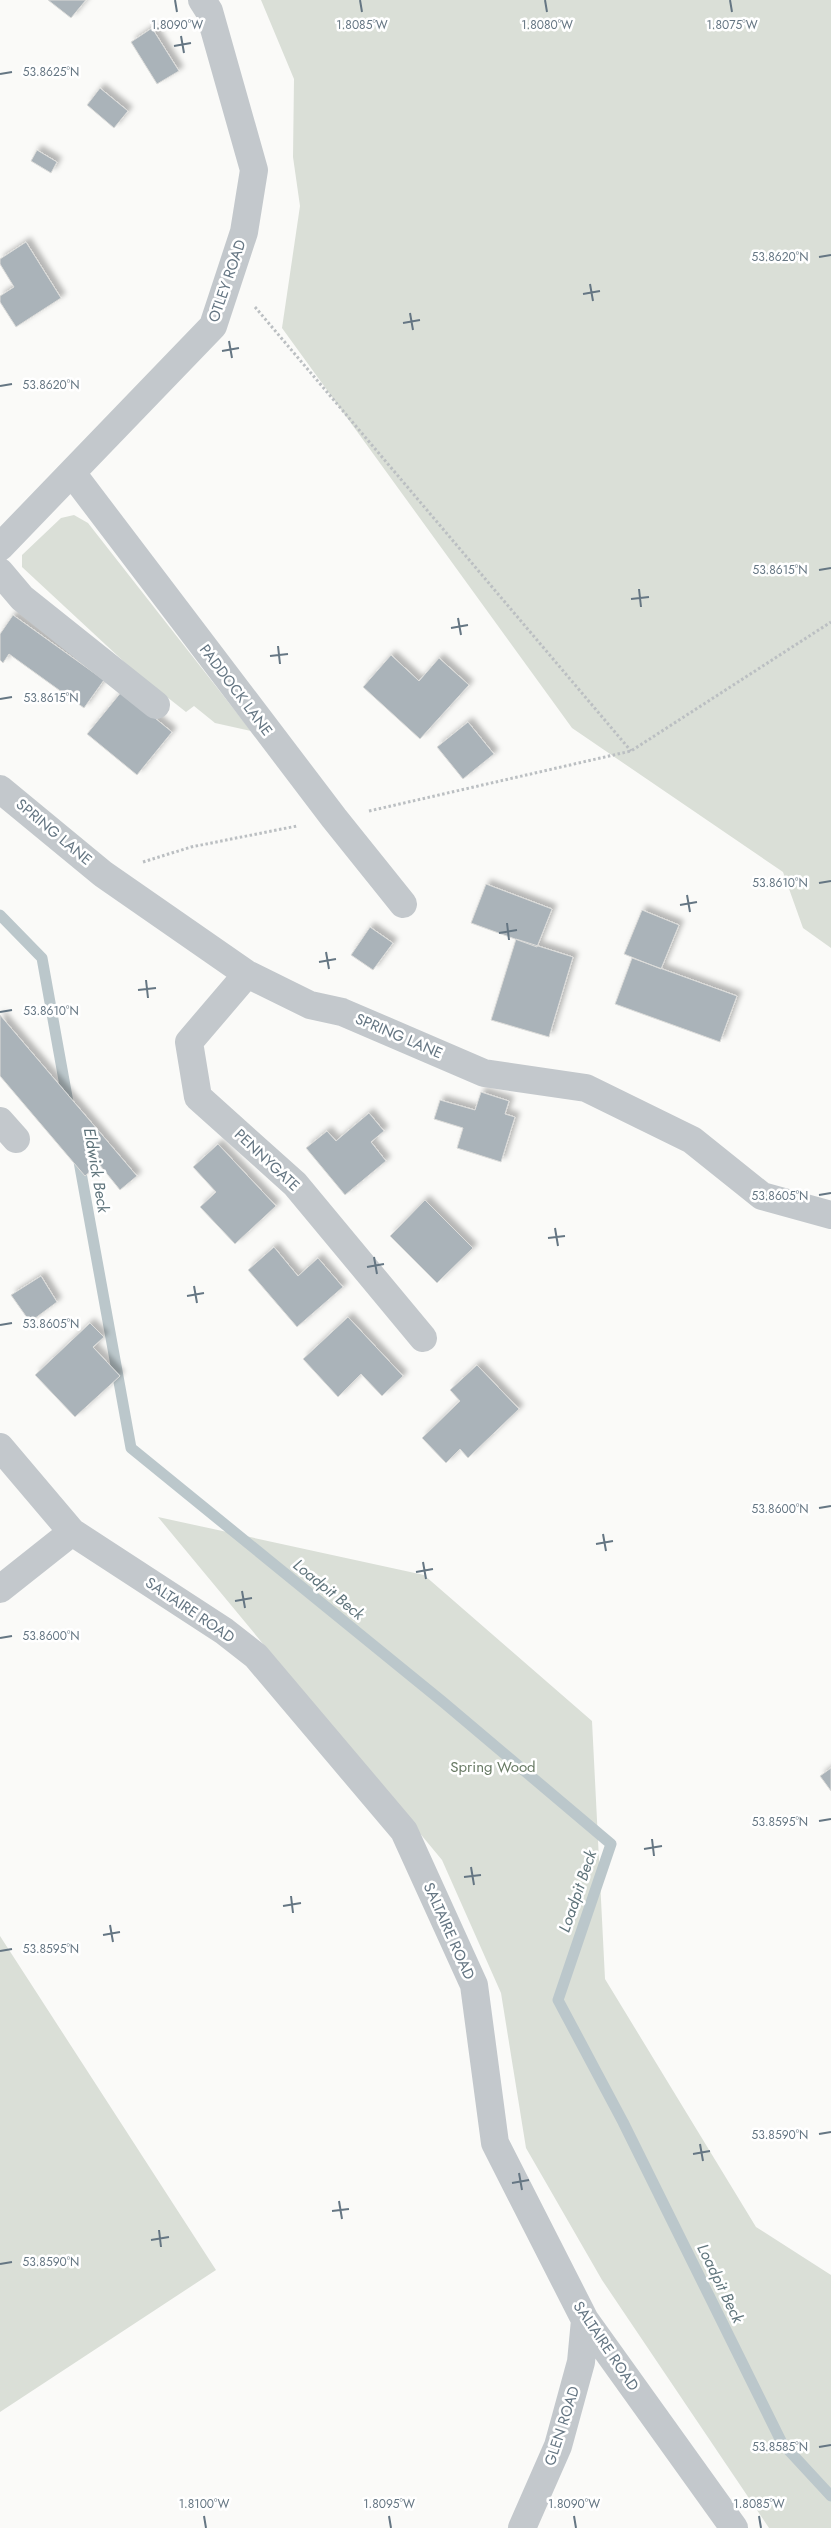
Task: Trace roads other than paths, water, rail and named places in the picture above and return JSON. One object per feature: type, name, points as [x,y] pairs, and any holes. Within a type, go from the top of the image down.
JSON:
[{"type":"street","name":"OTLEY ROAD","points":[[0,546],[213,326],[244,232],[254,170],[208,11],[202,0]]},
{"type":"street","name":"PADDOCK LANE","points":[[72,473],[334,818],[403,904]]},
{"type":"street","points":[[0,572],[22,598],[156,705]]},
{"type":"street","name":"SPRING LANE","points":[[0,789],[103,874],[247,974],[310,1005],[342,1012],[484,1072],[586,1088],[692,1140],[762,1196],[831,1215]]},
{"type":"street","name":"PENNYGATE","points":[[247,974],[189,1042],[198,1097],[295,1184],[423,1338]]},
{"type":"street","name":"SALTAIRE ROAD","points":[[0,1447],[72,1532],[224,1631],[256,1656],[404,1831],[474,1985],[496,2143],[584,2320],[734,2528]]},
{"type":"street","points":[[0,1589],[72,1532]]},
{"type":"street","name":"GLEN ROAD","points":[[522,2528],[558,2446],[581,2362],[584,2320]]},
{"type":"waterway","name":"Eldwick Beck","points":[[0,915],[42,958],[69,1108]]},
{"type":"waterway","name":"Loadpit Beck","points":[[78,1156],[131,1448],[443,1702],[611,1844],[558,2000],[623,2122],[782,2443],[831,2496]]},
{"type":"park label","name":"Spring Wood","points":[[493,1767]]}]
